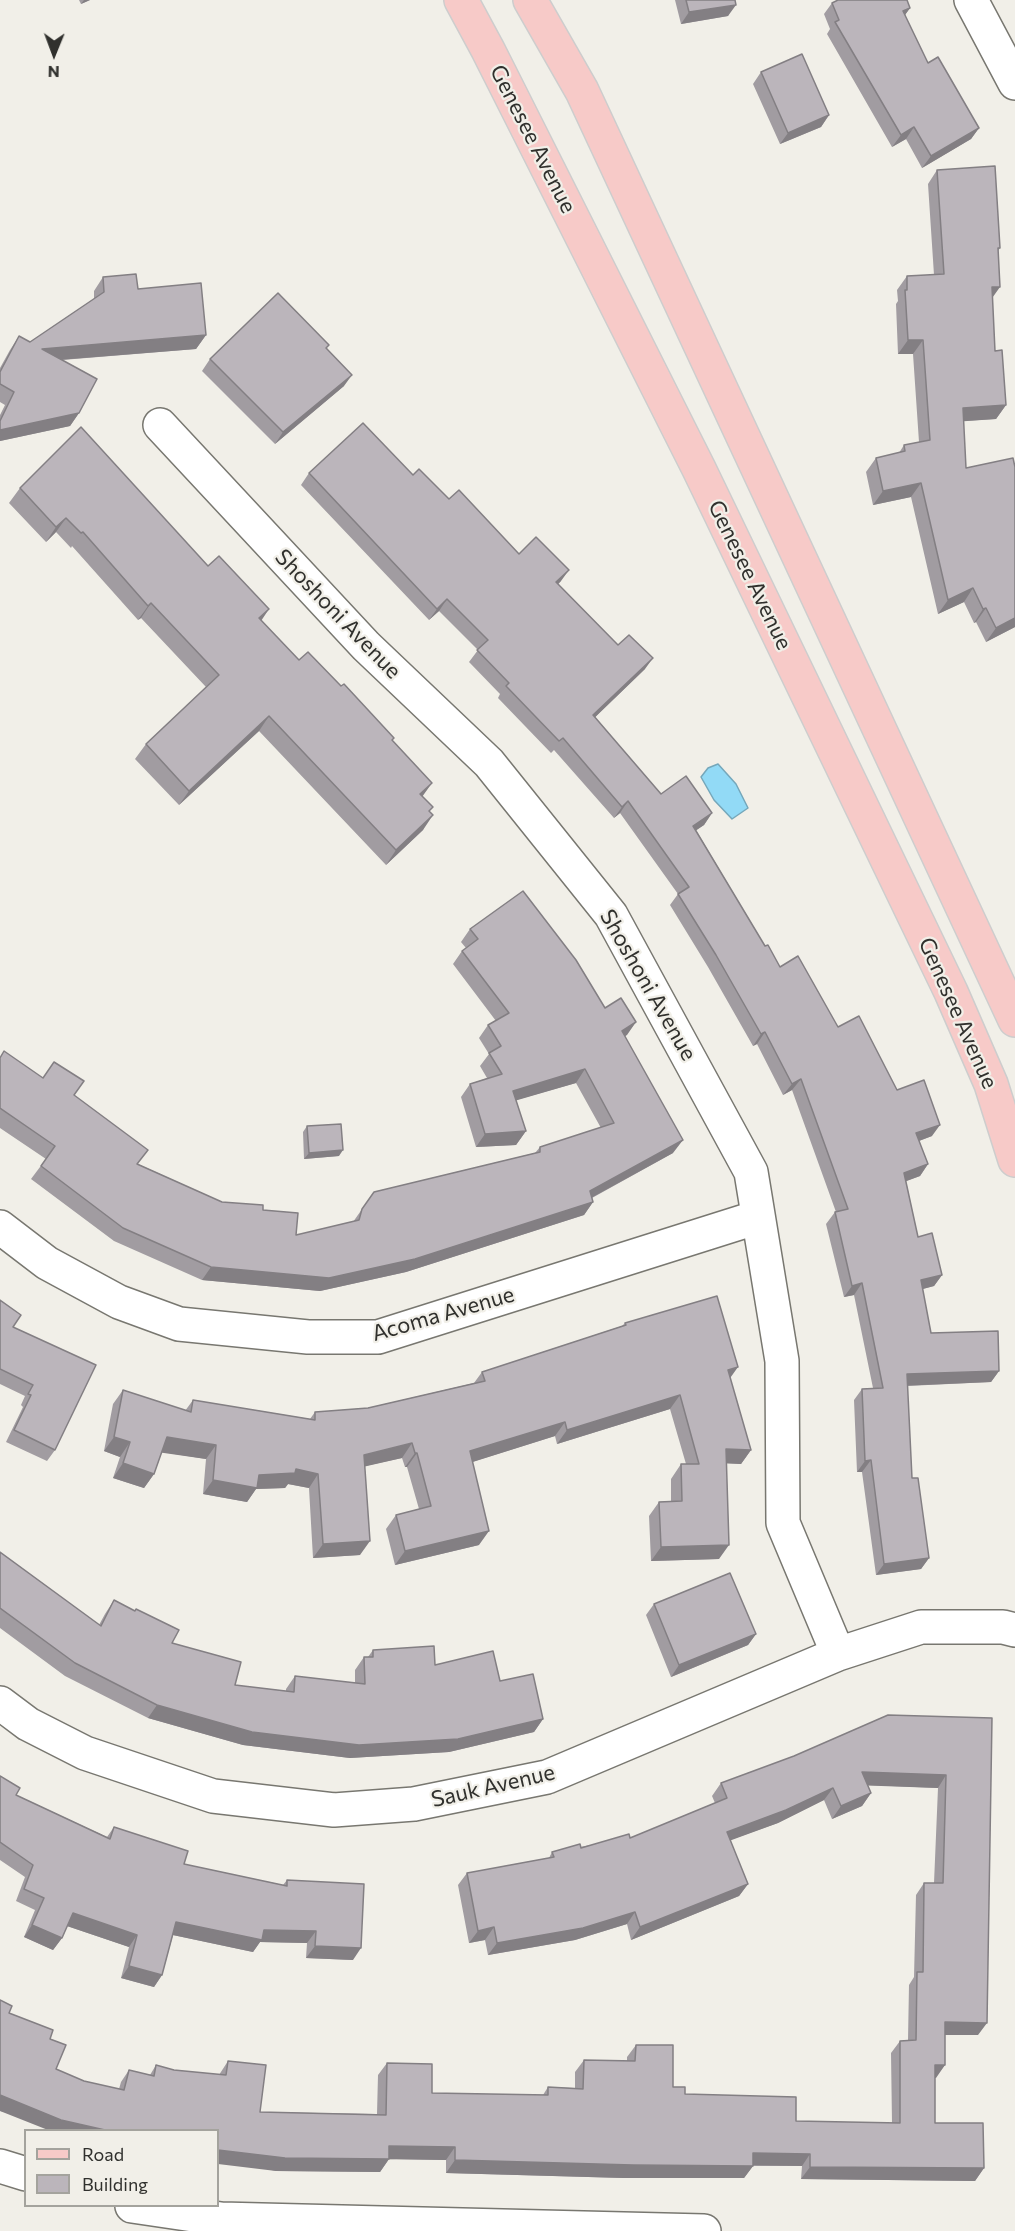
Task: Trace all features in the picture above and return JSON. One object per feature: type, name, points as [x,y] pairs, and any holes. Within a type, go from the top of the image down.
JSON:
[{"type":"main road","name":"Genesee Avenue","points":[[461,0],[699,469],[951,992],[991,1084],[1015,1160]]},
{"type":"main road","points":[[530,0],[582,92],[1015,1020]]},
{"type":"street","points":[[971,0],[1015,83]]},
{"type":"street","name":"Shoshoni Avenue","points":[[160,425],[366,646],[489,763],[611,915],[751,1172],[782,1361],[783,1523],[838,1654]]},
{"type":"street","name":"Acoma Avenue","points":[[0,1227],[47,1263],[119,1302],[179,1324],[308,1337],[378,1337],[758,1217]]},
{"type":"street","name":"Sauk Avenue","points":[[0,1703],[28,1724],[85,1753],[213,1796],[334,1810],[414,1804],[547,1777],[838,1654],[921,1627],[1015,1630]]},
{"type":"street","points":[[0,2166],[24,2173]]},
{"type":"street","points":[[145,2207],[221,2219],[704,2231]]},
{"type":"water","points":[[718,764],[736,784],[748,808],[732,819],[714,800],[701,777],[708,768]]},
{"type":"building","points":[[686,0],[735,0],[736,5],[689,12]]},
{"type":"building","points":[[838,0],[907,0],[910,8],[903,11],[928,63],[938,57],[979,128],[931,156],[914,127],[901,135],[835,22],[839,20],[832,3]]},
{"type":"building","points":[[802,54],[829,115],[788,133],[761,72]]},
{"type":"building","points":[[995,166],[1000,287],[992,287],[995,351],[1002,350],[1006,405],[963,408],[966,468],[1013,458],[1015,467],[1015,618],[996,628],[973,588],[948,600],[921,483],[883,491],[876,458],[905,451],[904,445],[930,440],[923,340],[908,340],[905,290],[907,290],[907,276],[944,274],[937,170]]},
{"type":"building","points":[[136,274],[138,289],[201,283],[206,335],[42,349],[97,379],[79,413],[0,430],[0,421],[14,392],[0,384],[0,372],[19,336],[30,342],[104,292],[103,277]]},
{"type":"building","points":[[278,293],[329,345],[326,348],[352,375],[283,432],[210,359]]},
{"type":"building","points":[[363,423],[413,475],[419,469],[449,499],[459,490],[519,554],[536,537],[569,570],[556,582],[618,645],[629,635],[653,658],[593,715],[661,794],[686,776],[712,813],[693,826],[780,967],[798,956],[838,1027],[859,1016],[897,1090],[924,1080],[940,1125],[916,1133],[928,1164],[904,1173],[918,1237],[932,1233],[942,1275],[921,1280],[931,1333],[998,1331],[999,1371],[907,1374],[912,1478],[918,1478],[929,1558],[884,1564],[871,1460],[865,1461],[862,1389],[883,1388],[862,1283],[852,1286],[835,1212],[848,1209],[801,1079],[792,1084],[765,1032],[761,1034],[678,894],[689,887],[628,801],[622,807],[563,738],[559,741],[506,686],[509,683],[477,650],[488,640],[447,599],[437,609],[309,473]]},
{"type":"building","points":[[81,427],[208,566],[219,556],[269,609],[259,618],[299,660],[308,652],[341,686],[344,684],[432,783],[420,794],[433,807],[429,811],[433,815],[396,850],[269,716],[189,791],[146,744],[219,675],[151,603],[148,606],[83,532],[81,533],[66,518],[56,527],[20,488]]},
{"type":"building","points":[[523,891],[576,960],[605,1008],[621,998],[636,1022],[622,1031],[683,1140],[590,1191],[593,1202],[415,1259],[329,1278],[211,1267],[123,1228],[41,1166],[55,1146],[0,1108],[0,1058],[4,1051],[43,1078],[54,1062],[84,1081],[74,1095],[148,1150],[137,1164],[222,1202],[263,1205],[263,1210],[298,1213],[296,1235],[359,1220],[362,1209],[374,1192],[540,1152],[540,1147],[614,1123],[585,1069],[513,1091],[526,1131],[485,1134],[470,1084],[502,1074],[489,1053],[501,1046],[488,1025],[509,1013],[462,951],[478,939],[470,929]]},
{"type":"building","points":[[341,1124],[343,1150],[309,1153],[307,1126]]},
{"type":"building","points":[[717,1296],[738,1367],[728,1370],[751,1450],[726,1449],[729,1545],[661,1547],[659,1502],[682,1501],[681,1464],[699,1464],[680,1395],[567,1430],[565,1422],[470,1451],[489,1531],[405,1551],[396,1515],[431,1506],[417,1453],[412,1443],[364,1455],[370,1541],[323,1544],[318,1474],[296,1469],[295,1473],[259,1475],[257,1488],[213,1480],[216,1445],[167,1437],[154,1474],[123,1463],[130,1442],[114,1437],[123,1390],[191,1412],[193,1400],[315,1420],[315,1412],[368,1408],[485,1381],[482,1372],[626,1325],[625,1323]]},
{"type":"building","points":[[0,1300],[21,1315],[13,1327],[96,1365],[55,1450],[14,1430],[31,1395],[28,1394],[33,1385],[0,1369]]},
{"type":"building","points":[[0,1552],[101,1626],[114,1600],[179,1630],[172,1643],[241,1662],[235,1685],[294,1692],[295,1676],[365,1684],[364,1657],[373,1657],[373,1650],[434,1646],[435,1665],[493,1651],[500,1681],[533,1674],[543,1719],[458,1739],[359,1745],[252,1732],[157,1705],[75,1663],[0,1608]]},
{"type":"building","points":[[730,1573],[756,1634],[679,1665],[654,1604]]},
{"type":"building","points":[[888,1715],[992,1718],[987,2023],[945,2022],[945,2065],[935,2065],[935,2123],[983,2123],[984,2168],[810,2167],[810,2154],[753,2153],[753,2166],[455,2160],[455,2147],[389,2146],[389,2159],[285,2158],[219,2150],[219,2129],[101,2129],[61,2120],[0,2095],[0,2000],[12,2006],[9,2013],[53,2030],[50,2039],[66,2045],[56,2069],[84,2081],[124,2090],[129,2070],[154,2076],[156,2065],[174,2070],[226,2075],[228,2061],[266,2065],[260,2112],[386,2115],[387,2063],[432,2064],[432,2093],[548,2095],[548,2087],[583,2089],[584,2060],[635,2061],[636,2045],[673,2045],[673,2087],[685,2087],[685,2094],[796,2097],[796,2121],[900,2123],[900,2041],[916,2040],[917,1972],[923,1972],[924,1883],[943,1883],[946,1775],[862,1772],[871,1793],[841,1806],[833,1788],[786,1810],[727,1832],[748,1884],[640,1927],[635,1912],[583,1928],[497,1943],[494,1927],[478,1931],[467,1873],[554,1857],[552,1852],[580,1844],[581,1848],[629,1834],[630,1838],[727,1798],[721,1783],[794,1756]]},
{"type":"building","points":[[0,1776],[20,1788],[16,1795],[110,1839],[114,1827],[188,1851],[184,1864],[287,1886],[287,1880],[364,1884],[361,1948],[315,1946],[316,1931],[264,1930],[262,1940],[176,1922],[162,1975],[129,1966],[137,1935],[73,1913],[62,1938],[32,1925],[44,1898],[24,1889],[33,1865],[0,1842]]}]
